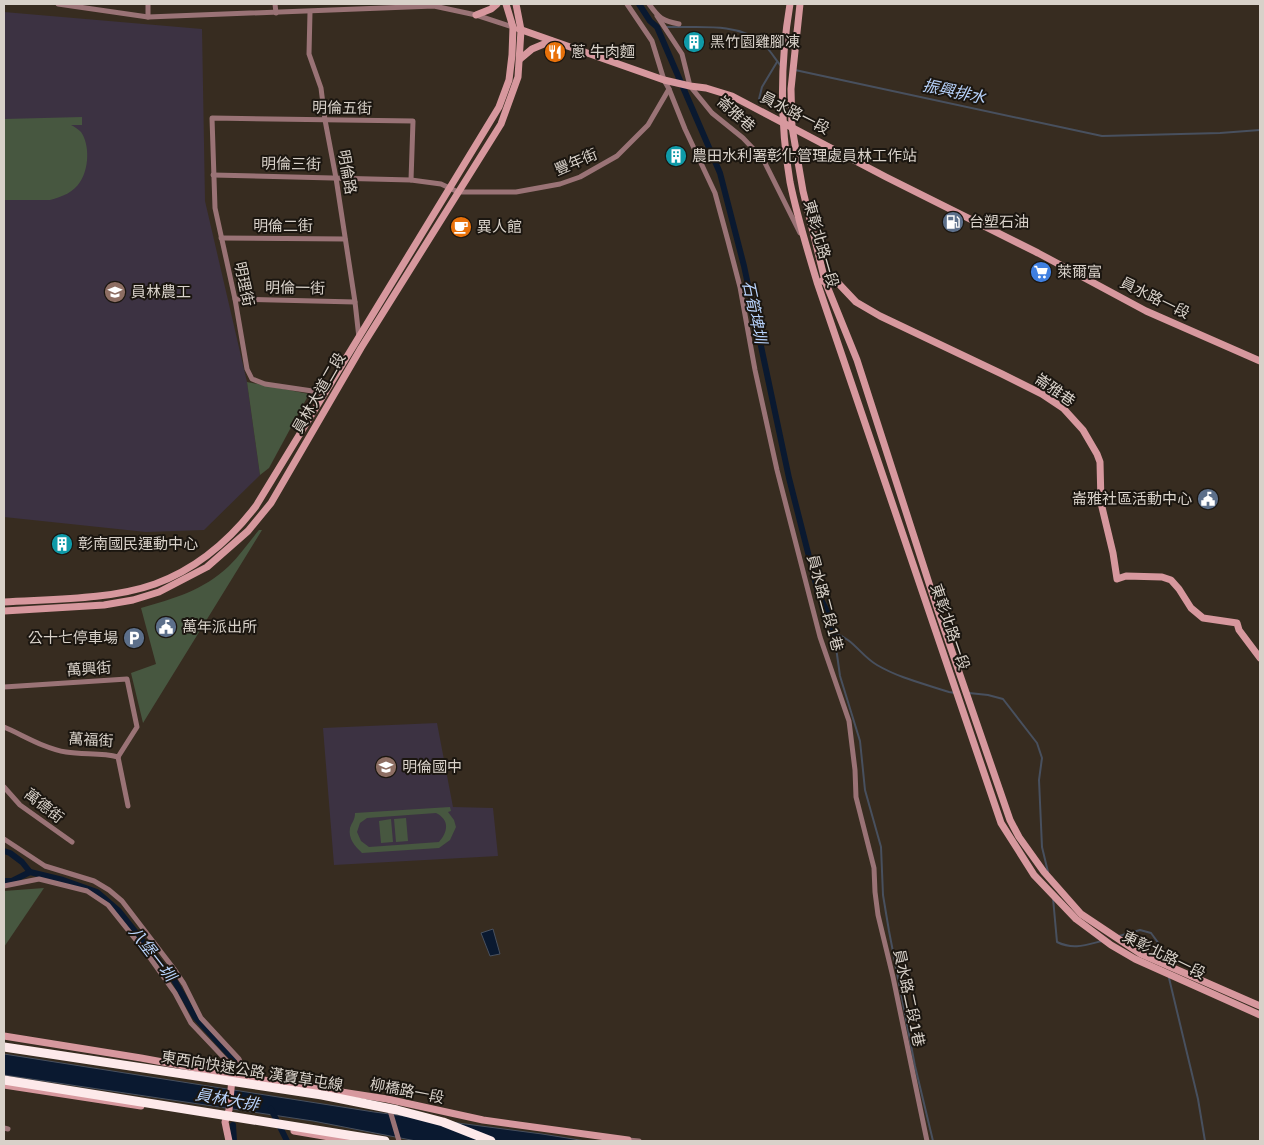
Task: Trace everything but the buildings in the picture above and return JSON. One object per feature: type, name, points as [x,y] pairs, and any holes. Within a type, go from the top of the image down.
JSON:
[{"type":"highway","name":"東西向快速公路 漢寶草屯線","points":[[4,1047],[322,1095],[443,1122],[492,1141]]},
{"type":"highway","points":[[4,1080],[385,1141]]},
{"type":"street","points":[[58,4],[148,17],[310,12],[436,5],[513,27]]},
{"type":"street","points":[[148,4],[148,17]]},
{"type":"street","points":[[275,4],[276,13]]},
{"type":"street","points":[[476,15],[491,9],[497,4]]},
{"type":"street","points":[[506,4],[513,27]]},
{"type":"street","name":"員林大道二段","points":[[4,611],[104,605],[133,600],[159,592],[208,567],[248,531],[271,503],[336,390],[501,124],[518,77],[521,30],[516,4]]},
{"type":"street","name":"員水路二段1巷","points":[[627,4],[652,41],[664,80],[715,193],[740,287],[755,370],[777,470],[820,637],[849,721],[856,797],[874,868],[878,914],[927,1141]]},
{"type":"street","points":[[649,4],[682,54],[690,86]]},
{"type":"street","name":"東彰北路一段","points":[[790,4],[783,62],[783,122],[790,181],[805,241],[857,360],[938,611],[1010,820],[1018,837],[1044,872],[1081,914],[1141,954],[1260,1006]]},
{"type":"street","name":"東彰北路一段","points":[[800,4],[792,74],[792,127],[821,281],[1001,823],[1034,875],[1076,919],[1135,959],[1260,1015]]},
{"type":"street","name":"明倫路","points":[[310,12],[309,54],[321,88],[359,338]]},
{"type":"street","points":[[658,16],[666,22],[680,24]]},
{"type":"street","name":"員水路一段","points":[[513,27],[550,42],[664,80],[706,88],[732,96],[1146,311],[1260,361]]},
{"type":"street","name":"員林大道二段","points":[[4,602],[103,595],[155,584],[202,559],[223,544],[241,526],[256,506],[326,393],[499,107],[509,80],[513,27]]},
{"type":"street","points":[[520,60],[532,49],[550,42]]},
{"type":"street","name":"崙雅巷","points":[[690,86],[712,113],[743,138],[762,159],[792,220],[805,241]]},
{"type":"street","name":"豐年街","points":[[458,192],[516,192],[560,184],[580,177],[617,156],[648,125],[669,89]]},
{"type":"street","name":"明倫五街","points":[[212,118],[413,121],[411,180]]},
{"type":"street","name":"明理街","points":[[212,118],[212,175],[215,208],[235,299],[247,369],[252,379],[265,384],[326,393]]},
{"type":"street","name":"明倫三街","points":[[212,175],[411,180],[441,184],[458,192]]},
{"type":"street","name":"明倫二街","points":[[221,238],[344,239]]},
{"type":"street","name":"崙雅巷","points":[[821,281],[838,284],[856,302],[880,316],[1042,394],[1063,408],[1084,430],[1100,462],[1101,503],[1113,553],[1116,579],[1126,576],[1171,580],[1191,608],[1203,618],[1237,623],[1239,630],[1260,658]]},
{"type":"street","name":"明倫一街","points":[[235,299],[355,302]]},
{"type":"street","name":"萬興街","points":[[4,687],[127,679],[137,727]]},
{"type":"street","name":"萬福街","points":[[4,727],[68,753],[104,753],[118,757],[137,727]]},
{"type":"street","points":[[118,757],[128,806]]},
{"type":"street","name":"萬德街","points":[[4,787],[20,805],[72,842]]},
{"type":"street","points":[[4,840],[45,866],[94,881],[122,901],[174,969],[184,984],[201,1018],[238,1059],[246,1077]]},
{"type":"street","points":[[4,886],[38,879],[87,891],[108,905],[148,955],[175,993],[190,1023],[226,1060],[232,1083],[229,1110],[225,1122],[229,1141]]},
{"type":"street","name":"柳橋路一段","points":[[4,1036],[387,1099],[482,1120],[627,1140]]},
{"type":"street","points":[[4,1084],[353,1141]]},
{"type":"street","points":[[387,1099],[399,1141]]},
{"type":"street","points":[[627,1140],[638,1141]]},
{"type":"shaded area","name":"員林農工","points":[[4,12],[202,29],[205,201],[247,382],[260,475],[204,530],[146,532],[4,517]]},
{"type":"shaded area","name":"明倫國中","points":[[437,723],[453,807],[493,808],[498,856],[334,865],[323,728]]},
{"type":"green space","points":[[82,117],[82,125],[71,125],[81,132],[87,150],[87,164],[83,177],[77,186],[67,194],[50,200],[4,200],[4,119]]},
{"type":"green space","points":[[247,382],[309,394],[269,468],[260,475]]},
{"type":"green space","points":[[259,530],[262,530],[143,723],[131,673],[156,664],[141,608],[188,593],[209,581],[229,566]]},
{"type":"green space","points":[[450,807],[451,811],[448,812],[454,820],[456,827],[450,840],[439,848],[362,853],[350,836],[350,828],[355,813]],"holes":[[[436,813],[444,819],[446,830],[439,842],[369,847],[361,841],[357,832],[360,823],[367,818]]]},
{"type":"green space","points":[[406,818],[408,841],[396,842],[394,819]]},
{"type":"green space","points":[[391,819],[393,842],[381,843],[379,821]]},
{"type":"green space","points":[[44,888],[4,947],[4,891]]},
{"type":"water","points":[[493,929],[500,954],[490,956],[481,933]]},
{"type":"water","name":"員林大排","points":[[4,1054],[374,1112],[586,1141],[416,1141],[313,1121],[4,1075]]},
{"type":"waterway","name":"石筍埤圳","points":[[639,4],[650,21],[657,27],[720,173],[744,266],[789,478],[819,596],[829,615],[834,633]]},
{"type":"waterway","name":"振興排水","points":[[667,27],[716,27],[740,31],[761,42],[781,66]]},
{"type":"waterway","points":[[759,99],[762,87],[777,62]]},
{"type":"waterway","name":"振興排水","points":[[795,70],[1102,136],[1260,130]]},
{"type":"waterway","points":[[933,1141],[915,1066],[889,931],[883,895],[881,847],[865,790],[860,741],[840,676],[834,633],[847,639],[871,661],[885,670],[955,693]]},
{"type":"waterway","points":[[969,693],[1003,699],[1037,743],[1042,758],[1039,780],[1042,847],[1048,872]]},
{"type":"waterway","name":"八堡一圳","points":[[4,851],[22,862],[30,872],[63,880],[97,892],[119,911],[174,980],[195,1017],[235,1061],[240,1070],[240,1076]]},
{"type":"waterway","name":"八堡一圳","points":[[4,881],[12,881],[30,872]]},
{"type":"waterway","points":[[1053,898],[1057,942],[1074,946],[1102,941]]},
{"type":"waterway","points":[[1119,936],[1140,930],[1151,933],[1162,948],[1165,961]]},
{"type":"waterway","points":[[1169,978],[1198,1099],[1205,1141]]},
{"type":"waterway","points":[[271,1109],[287,1141]]},
{"type":"waterway","name":"八堡一圳","points":[[233,1125],[234,1141]]},
{"type":"place","name":"黑竹園雞腳凍","points":[[694,42]]},
{"type":"place","name":"蔥 牛肉麵","points":[[555,52]]},
{"type":"place","name":"農田水利署彰化管理處員林工作站","points":[[676,156]]},
{"type":"place","name":"台塑石油","points":[[953,222]]},
{"type":"place","name":"異人館","points":[[461,227]]},
{"type":"place","name":"萊爾富","points":[[1041,272]]},
{"type":"place","name":"員林農工","points":[[115,292]]},
{"type":"place","name":"崙雅社區活動中心","points":[[1208,499]]},
{"type":"place","name":"彰南國民運動中心","points":[[62,544]]},
{"type":"place","name":"萬年派出所","points":[[166,627]]},
{"type":"place","name":"公十七停車場","points":[[134,638]]},
{"type":"place","name":"明倫國中","points":[[386,767]]}]
